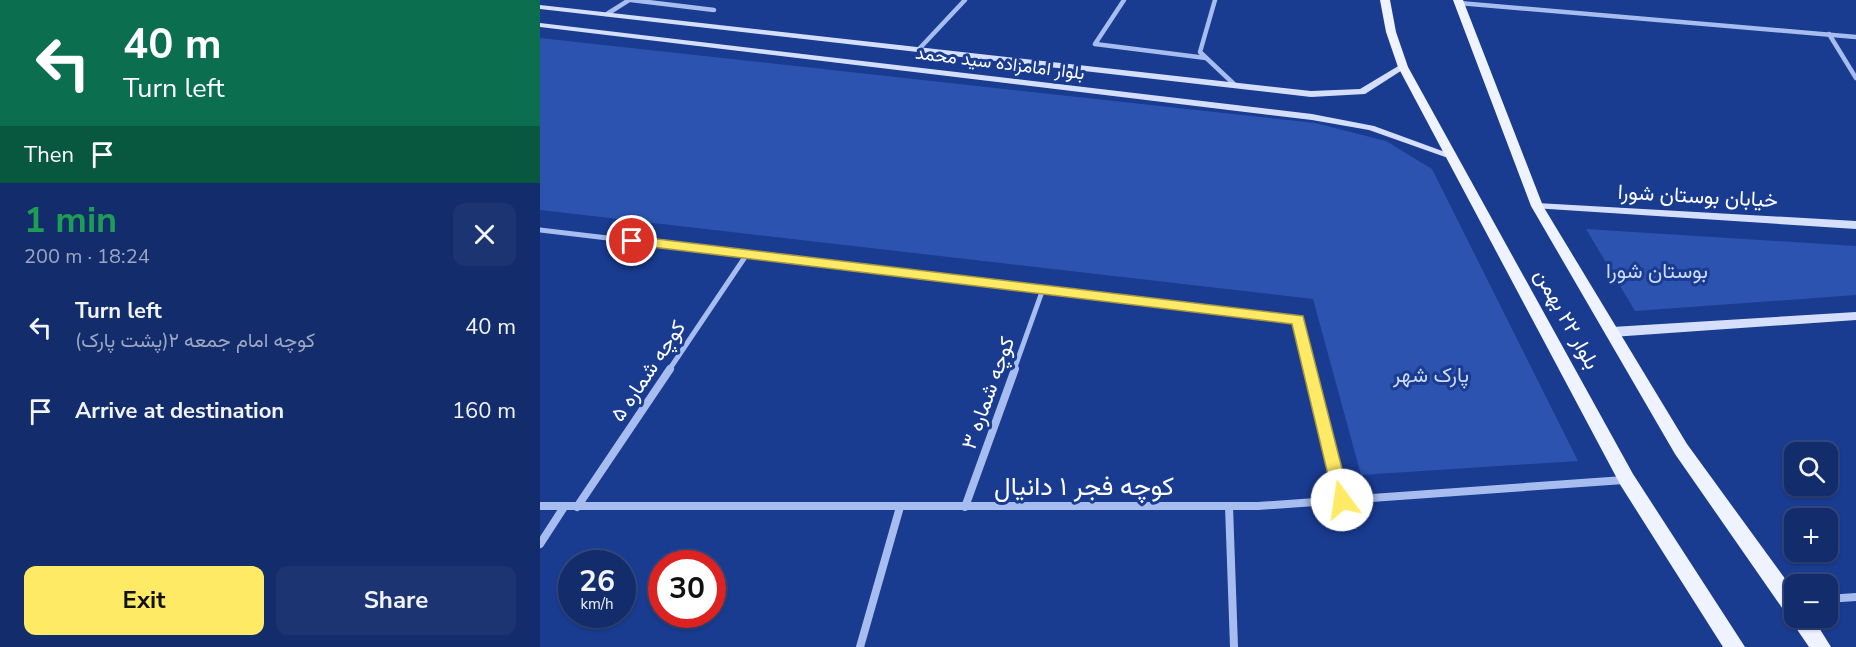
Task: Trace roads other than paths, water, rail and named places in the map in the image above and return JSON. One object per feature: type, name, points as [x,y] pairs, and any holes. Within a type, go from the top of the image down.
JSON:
[{"type":"main road","name":"بلوار ۲۲ بهمن","points":[[1385,0],[1390,32],[1403,67],[1451,156],[1627,480],[1735,647]]},
{"type":"main road","name":"بلوار ۲۲ بهمن","points":[[1459,2],[1537,206],[1681,449],[1784,593]]},
{"type":"main road","name":"بلوار امامزاده سید محمد","points":[[540,7],[1311,94],[1362,92],[1403,67]]},
{"type":"main road","name":"بلوار امامزاده سید محمد","points":[[540,25],[1312,117],[1371,128],[1451,156]]},
{"type":"main road","name":"خیابان بوستان شورا","points":[[1537,206],[1856,225]]},
{"type":"main road","points":[[1612,332],[1856,316]]},
{"type":"main road","name":"بلوار ۲۲ بهمن","points":[[1808,628],[1821,647]]},
{"type":"street","points":[[607,14],[630,0],[714,10]]},
{"type":"street","points":[[919,49],[965,0]]},
{"type":"street","points":[[1124,0],[1095,44],[1206,58]]},
{"type":"street","points":[[1215,0],[1200,52],[1235,85]]},
{"type":"street","points":[[1459,2],[1856,37]]},
{"type":"street","points":[[1829,34],[1856,78]]},
{"type":"street","points":[[540,230],[1298,320],[1342,500]]},
{"type":"street","name":"کوچه شماره ۵","points":[[577,507],[747,254]]},
{"type":"street","name":"کوچه شماره ۳","points":[[965,507],[1043,289]]},
{"type":"street","name":"کوچه فجر ۱ دانیال","points":[[540,506],[1229,506],[1627,480]]},
{"type":"street","points":[[1229,506],[1234,647]]},
{"type":"street","points":[[540,544],[564,507]]},
{"type":"street","points":[[860,647],[900,507]]},
{"type":"street","points":[[1838,598],[1856,597]]},
{"type":"park label","name":"بوستان شورا","points":[[1657,271]]},
{"type":"park label","name":"پارک شهر","points":[[1431,375]]}]
